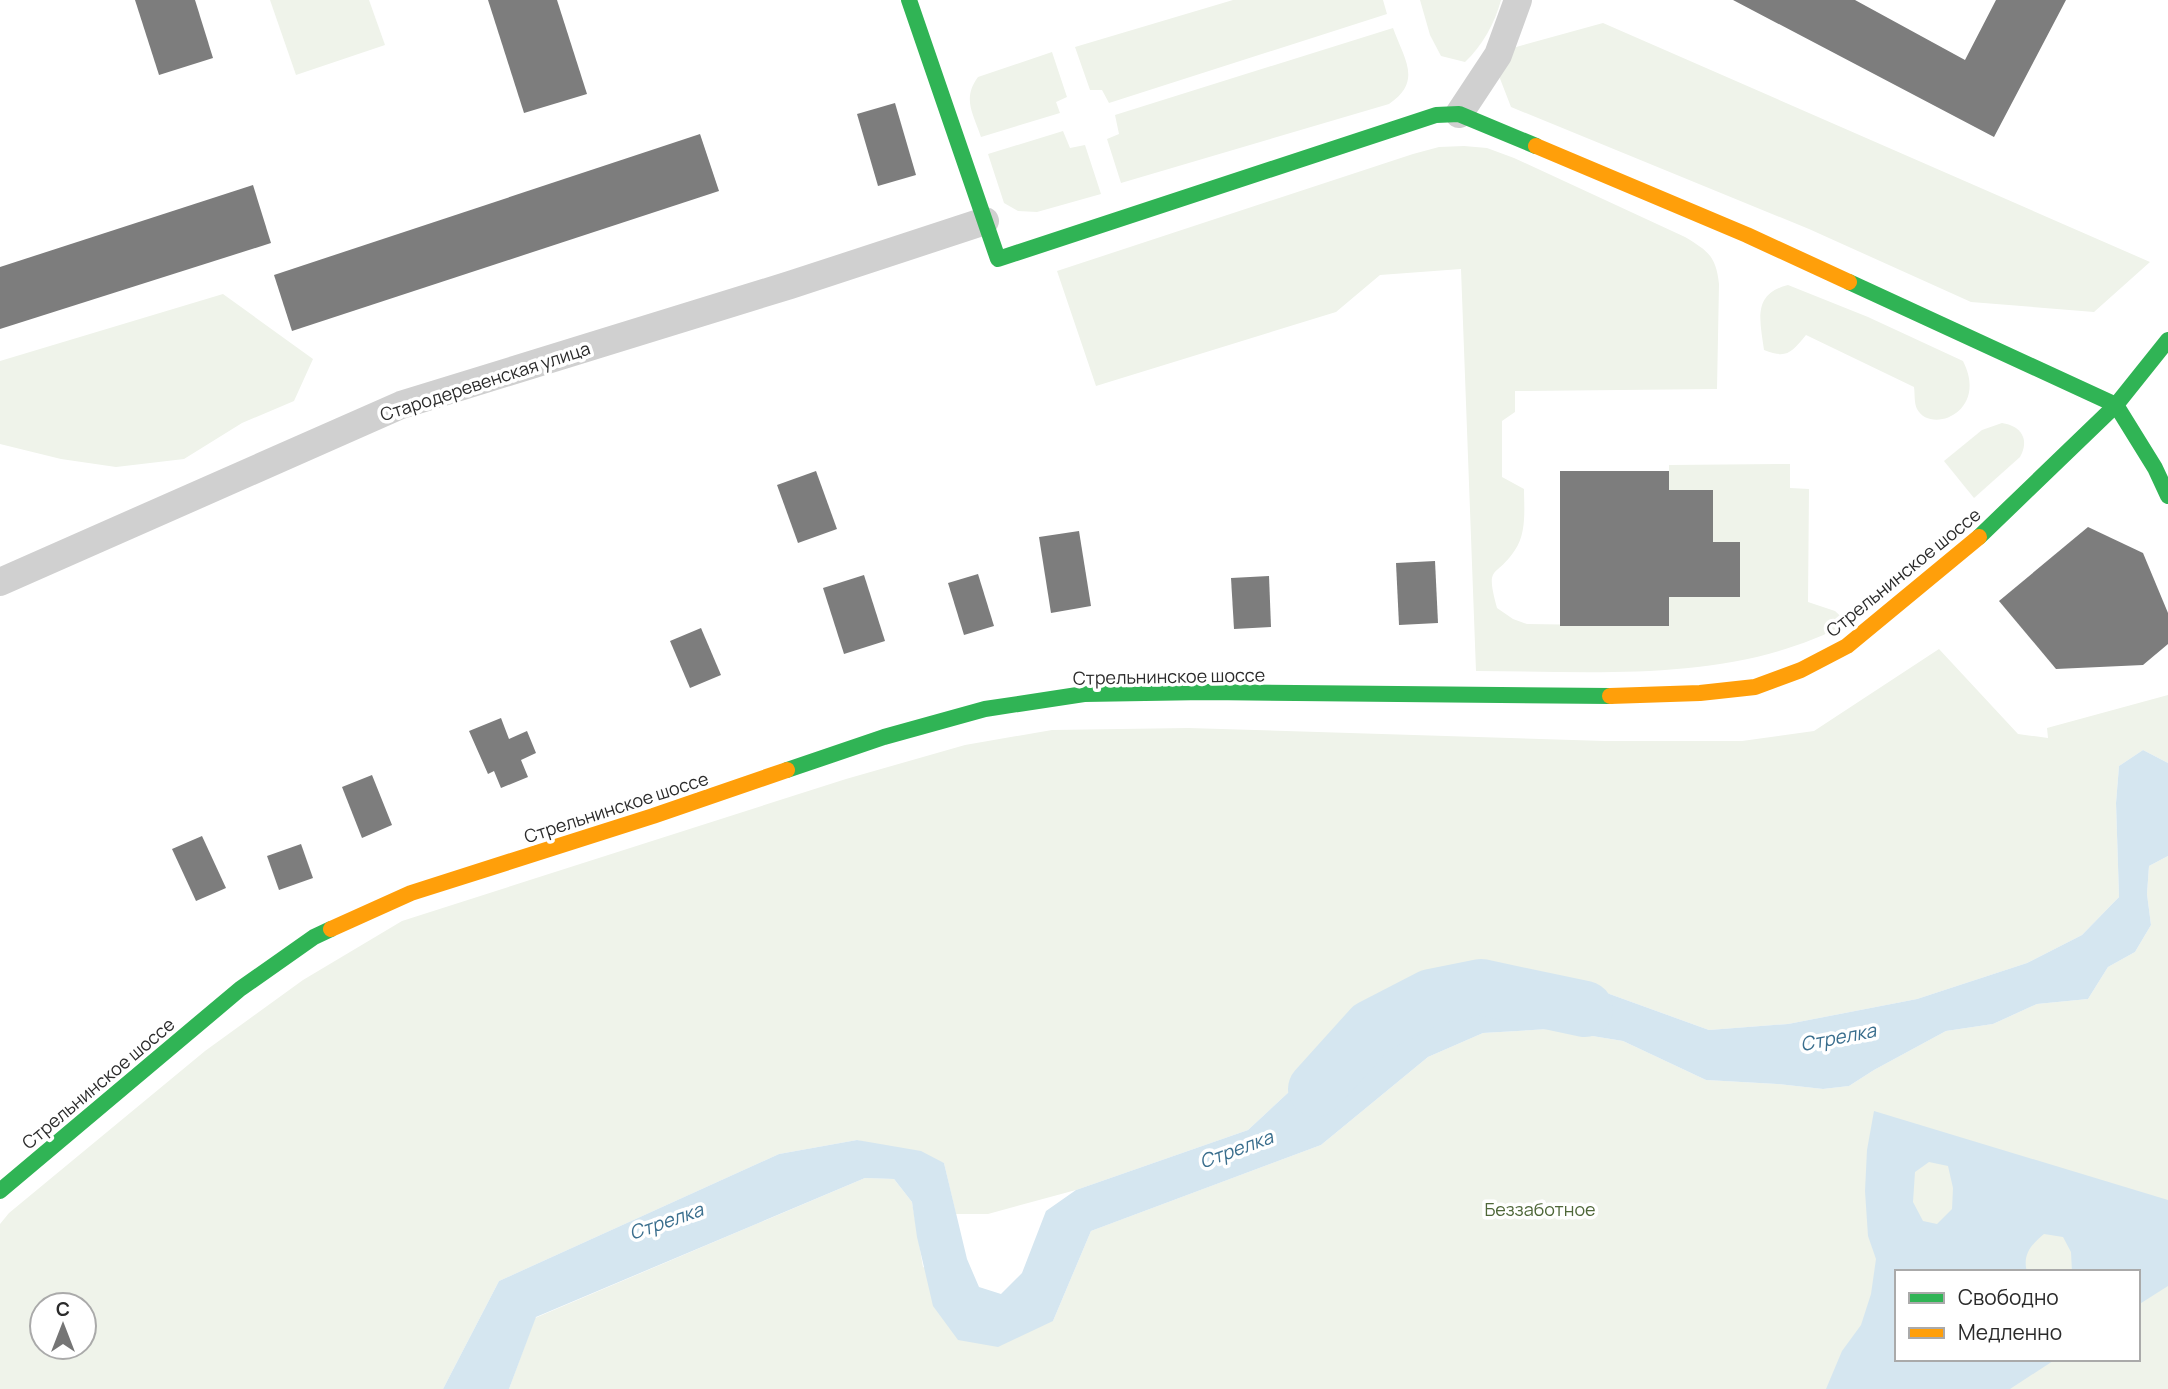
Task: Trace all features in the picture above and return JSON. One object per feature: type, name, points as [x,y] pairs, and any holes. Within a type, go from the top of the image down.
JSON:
[{"type":"main road","points":[[909,0],[998,259],[1436,116],[1459,114],[1747,235],[2116,405],[2155,468],[2168,496]]},
{"type":"main road","name":"Стрельнинское шоссе","points":[[0,1191],[240,989],[314,937],[411,893],[653,816],[884,737],[985,709],[1084,694],[1206,692],[1624,696],[1700,693],[1755,687],[1801,670],[1847,646],[1961,554],[2116,405],[2168,340]]},
{"type":"street","points":[[1459,114],[1498,55],[1518,0]]},
{"type":"street","name":"Стародеревенская улица","points":[[0,582],[401,405],[985,221]]},
{"type":"green space","points":[[270,0],[369,0],[385,45],[296,75]]},
{"type":"green space","points":[[1233,0],[1383,0],[1387,14],[1109,103],[1102,90],[1090,90],[1075,47]]},
{"type":"green space","points":[[1420,0],[1501,0],[1487,34],[1465,62],[1441,56],[1430,35]]},
{"type":"green space","points":[[1603,23],[2150,262],[2094,312],[1971,302],[1809,229],[1511,107],[1499,76],[1509,49]]},
{"type":"green space","points":[[1393,28],[1406,60],[1408,78],[1406,87],[1389,104],[1121,183],[1107,139],[1119,134],[1115,115]]},
{"type":"green space","points":[[1052,52],[1067,97],[1056,102],[1060,113],[981,137],[970,106],[971,92],[978,77]]},
{"type":"green space","points":[[1063,131],[1070,148],[1085,145],[1101,194],[1037,212],[1018,211],[1004,203],[988,154]]},
{"type":"green space","points":[[1439,147],[1487,148],[1514,158],[1685,237],[1710,255],[1716,267],[1719,284],[1717,389],[1515,391],[1515,412],[1502,421],[1502,477],[1524,489],[1524,520],[1519,543],[1492,578],[1497,608],[1513,619],[1527,624],[1668,626],[1669,597],[1740,597],[1740,543],[1713,542],[1713,490],[1669,490],[1669,465],[1790,464],[1790,488],[1809,489],[1808,602],[1835,611],[1848,623],[1804,643],[1713,665],[1618,672],[1476,671],[1461,269],[1380,275],[1336,312],[1096,386],[1057,271],[1413,154]]},
{"type":"green space","points":[[1788,285],[1868,317],[1963,361],[1969,379],[1969,394],[1964,405],[1945,419],[1934,420],[1924,416],[1916,407],[1914,387],[1806,335],[1788,353],[1778,354],[1764,350],[1761,310],[1768,295]]},
{"type":"green space","points":[[223,294],[313,359],[294,401],[242,423],[184,459],[116,467],[61,459],[0,444],[0,361]]},
{"type":"green space","points":[[2002,423],[2019,430],[2024,439],[2023,450],[2020,457],[1974,498],[1944,461],[1982,430]]},
{"type":"green space","points":[[1939,649],[2018,734],[2048,738],[2047,728],[2168,695],[2168,763],[2143,750],[2119,766],[2116,803],[2119,897],[2082,935],[2027,963],[1917,999],[1788,1024],[1709,1030],[1604,992],[1396,1012],[1318,1065],[1248,1130],[1076,1190],[988,1214],[956,1214],[944,1163],[857,1140],[779,1154],[499,1281],[443,1389],[0,1389],[0,1224],[9,1213],[205,1051],[303,980],[402,921],[846,779],[965,745],[1052,730],[1188,728],[1605,741],[1742,741],[1814,731]]},
{"type":"green space","name":"Беззаботное","points":[[2168,856],[2168,1389],[509,1389],[535,1318],[865,1178],[894,1179],[912,1202],[923,1267],[1053,1321],[1091,1231],[1321,1145],[1428,1057],[1483,1033],[1549,1029],[1623,1041],[1706,1080],[1823,1089],[1849,1086],[1946,1031],[1993,1024],[2037,1004],[2088,999],[2108,967],[2135,952],[2151,925],[2147,894],[2149,866]]},
{"type":"water","points":[[2143,750],[2168,763],[2168,856],[2149,866],[2147,894],[2151,925],[2135,952],[2108,967],[2088,999],[2037,1004],[1993,1024],[1946,1031],[1849,1086],[1823,1089],[1706,1080],[1623,1041],[1549,1029],[1483,1033],[1428,1057],[1321,1145],[1091,1231],[1053,1321],[998,1347],[958,1340],[933,1306],[912,1202],[894,1179],[865,1178],[536,1317],[509,1389],[443,1389],[499,1281],[779,1154],[857,1140],[921,1151],[944,1163],[967,1259],[979,1287],[1001,1294],[1022,1273],[1046,1211],[1076,1190],[1248,1130],[1318,1065],[1396,1012],[1480,993],[1604,992],[1709,1030],[1788,1024],[1917,999],[2027,963],[2082,935],[2119,897],[2116,803],[2119,766]]},
{"type":"water","points":[[1874,1111],[2168,1200],[2168,1286],[2140,1304],[2140,1270],[2072,1270],[2071,1252],[2063,1237],[2044,1234],[2027,1255],[2027,1270],[1895,1270],[1895,1361],[2053,1361],[2010,1389],[1826,1389],[1842,1351],[1861,1325],[1871,1294],[1876,1259],[1868,1236],[1865,1191],[1867,1150]],"holes":[[[1929,1162],[1948,1166],[1953,1188],[1952,1209],[1937,1224],[1923,1221],[1913,1202],[1915,1172]]]},
{"type":"building","points":[[135,0],[195,0],[213,58],[159,75]]},
{"type":"building","points":[[488,0],[557,0],[587,94],[524,113]]},
{"type":"building","points":[[1733,0],[1855,0],[1965,60],[1996,0],[2066,0],[1994,137]]},
{"type":"building","points":[[895,103],[916,175],[878,186],[857,114]]},
{"type":"building","points":[[700,134],[719,191],[292,331],[274,275]]},
{"type":"building","points":[[253,185],[271,243],[0,329],[0,267]]},
{"type":"building","points":[[816,471],[837,529],[798,543],[777,485]]},
{"type":"building","points":[[1560,471],[1669,471],[1669,490],[1713,490],[1713,542],[1740,542],[1740,597],[1669,597],[1669,626],[1560,626]]},
{"type":"building","points":[[2088,527],[2143,553],[2168,613],[2168,644],[2143,665],[2056,669],[1999,601]]},
{"type":"building","points":[[1079,531],[1091,606],[1051,613],[1039,537]]},
{"type":"building","points":[[1435,561],[1438,623],[1399,625],[1396,563]]},
{"type":"building","points":[[978,574],[994,626],[964,635],[948,583]]},
{"type":"building","points":[[864,575],[885,641],[844,654],[823,588]]},
{"type":"building","points":[[1269,576],[1271,627],[1234,629],[1231,578]]},
{"type":"building","points":[[701,628],[721,675],[690,688],[670,641]]},
{"type":"building","points":[[501,718],[509,739],[527,731],[536,753],[521,760],[528,777],[501,788],[494,771],[488,774],[469,731]]},
{"type":"building","points":[[372,775],[392,825],[362,838],[342,787]]},
{"type":"building","points":[[202,836],[226,888],[196,901],[172,849]]},
{"type":"building","points":[[301,844],[313,878],[279,890],[267,856]]},
{"type":"waterway","name":"Стрелка","points":[[1316,1089],[1371,1028],[1431,997],[1481,987],[1585,1009]]},
{"type":"traffic: fast","points":[[909,0],[998,259],[1436,115],[1459,114],[1536,146]]},
{"type":"traffic: fast","points":[[1849,282],[2116,405],[2155,468],[2168,496]]},
{"type":"traffic: fast","points":[[1979,537],[2116,405],[2168,340]]},
{"type":"traffic: fast","points":[[787,770],[884,737],[985,709],[1084,694],[1206,692],[1610,696]]},
{"type":"traffic: fast","points":[[0,1191],[240,989],[314,937],[331,929]]},
{"type":"traffic: slow","points":[[1536,146],[1747,235],[1849,282]]},
{"type":"traffic: slow","points":[[1610,696],[1700,693],[1755,687],[1801,670],[1847,646],[1979,537]]},
{"type":"traffic: slow","points":[[331,929],[411,893],[787,770]]}]
